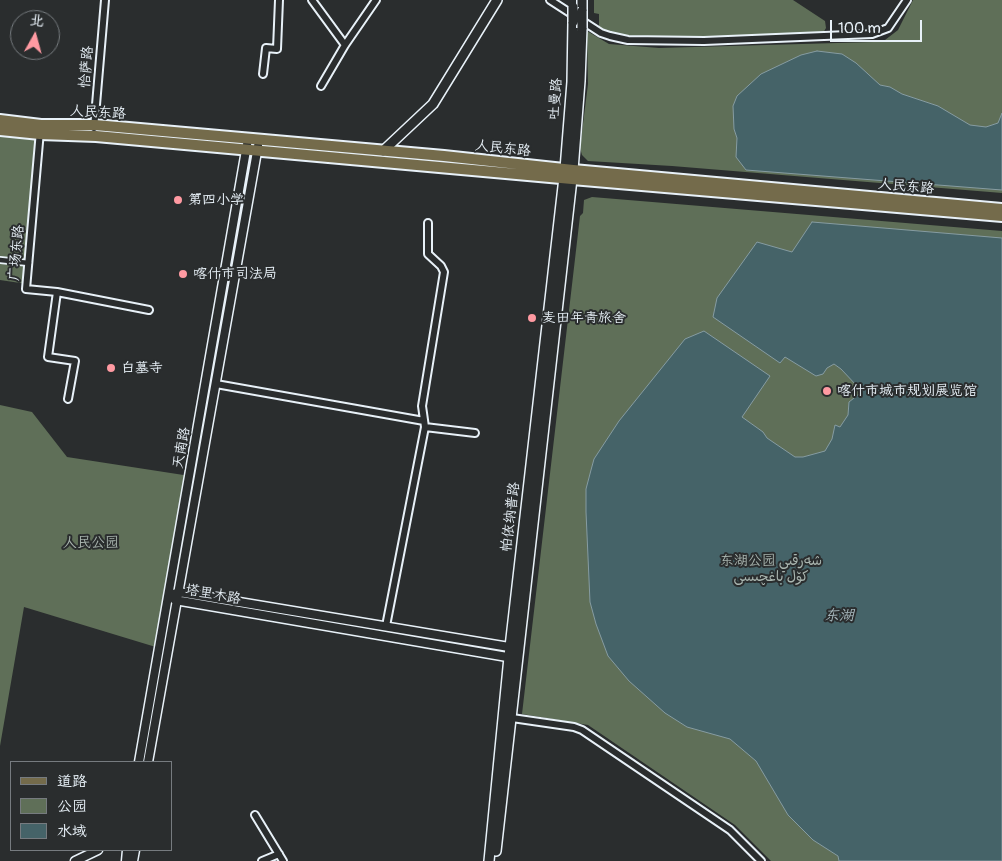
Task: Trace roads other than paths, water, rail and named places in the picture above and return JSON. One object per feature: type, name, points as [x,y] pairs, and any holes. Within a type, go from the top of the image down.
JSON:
[{"type":"main road","points":[[383,151],[433,104],[497,0]]},
{"type":"main road","name":"吐曼路","points":[[568,174],[580,81],[582,0]]},
{"type":"main road","name":"吐曼路","points":[[568,174],[573,3]]},
{"type":"main road","name":"人民东路","points":[[0,120],[41,129],[94,136],[383,151],[568,174],[1002,209]]},
{"type":"main road","name":"人民东路","points":[[0,130],[95,125],[253,144],[1002,216]]},
{"type":"main road","name":"帕依纳普路","points":[[489,861],[514,658],[568,174]]},
{"type":"main road","name":"帕依纳普路","points":[[495,861],[512,718],[514,658]]},
{"type":"street","name":"恰萨路","points":[[94,136],[105,0]]},
{"type":"street","points":[[263,74],[266,48],[276,49],[279,0]]},
{"type":"street","points":[[312,0],[345,45]]},
{"type":"street","points":[[321,86],[345,45],[376,0]]},
{"type":"street","points":[[550,0],[601,33],[610,36],[628,40],[704,41],[872,34],[888,28],[907,0]]},
{"type":"street","name":"广场东路","points":[[41,129],[26,290],[57,292],[149,310]]},
{"type":"street","name":"天南路","points":[[148,761],[216,384],[253,144]]},
{"type":"street","name":"天南路","points":[[139,761],[168,596],[253,144]]},
{"type":"street","points":[[386,626],[425,424],[422,406],[444,272],[442,266],[428,254],[428,223]]},
{"type":"street","points":[[0,260],[29,263]]},
{"type":"street","points":[[57,292],[48,356],[75,361],[68,399]]},
{"type":"street","points":[[216,384],[475,433]]},
{"type":"street","name":"塔里木路","points":[[168,596],[179,592],[515,648]]},
{"type":"street","name":"塔里木路","points":[[168,596],[177,601],[514,658]]},
{"type":"street","points":[[512,718],[582,730],[730,830],[761,861]]},
{"type":"street","points":[[255,815],[284,861]]},
{"type":"street","points":[[75,861],[96,851]]},
{"type":"street","points":[[262,861],[279,854]]},
{"type":"water","points":[[817,51],[842,54],[856,63],[880,85],[890,87],[902,94],[938,106],[970,125],[986,127],[998,123],[1002,113],[1002,190],[746,170],[736,157],[737,138],[734,129],[733,106],[737,96],[761,74],[801,55]]},
{"type":"water","name":"东湖","points":[[812,222],[1002,238],[1002,861],[839,861],[838,856],[813,840],[788,815],[756,761],[730,739],[687,727],[665,713],[629,681],[608,656],[596,624],[590,602],[586,512],[586,489],[594,459],[619,421],[685,339],[704,331],[770,376],[742,417],[763,432],[767,438],[795,457],[803,457],[825,451],[832,439],[835,425],[840,427],[848,415],[849,402],[859,394],[857,386],[841,369],[834,364],[827,368],[823,374],[816,376],[785,357],[780,363],[713,317],[717,298],[757,242],[792,252]]},
{"type":"place","name":"第四小学","points":[[178,200]]},
{"type":"place","name":"喀什市司法局","points":[[183,274]]},
{"type":"place","name":"麦田年青旅舍","points":[[532,318]]},
{"type":"place","name":"白墓寺","points":[[111,368]]},
{"type":"place","name":"喀什市城市规划展览馆","points":[[827,391]]},
{"type":"park label","name":"人民公园","points":[[91,543]]},
{"type":"park label","name":"东湖公园 شەرقىي كۆل باغچىسى","points":[[771,570]]}]
